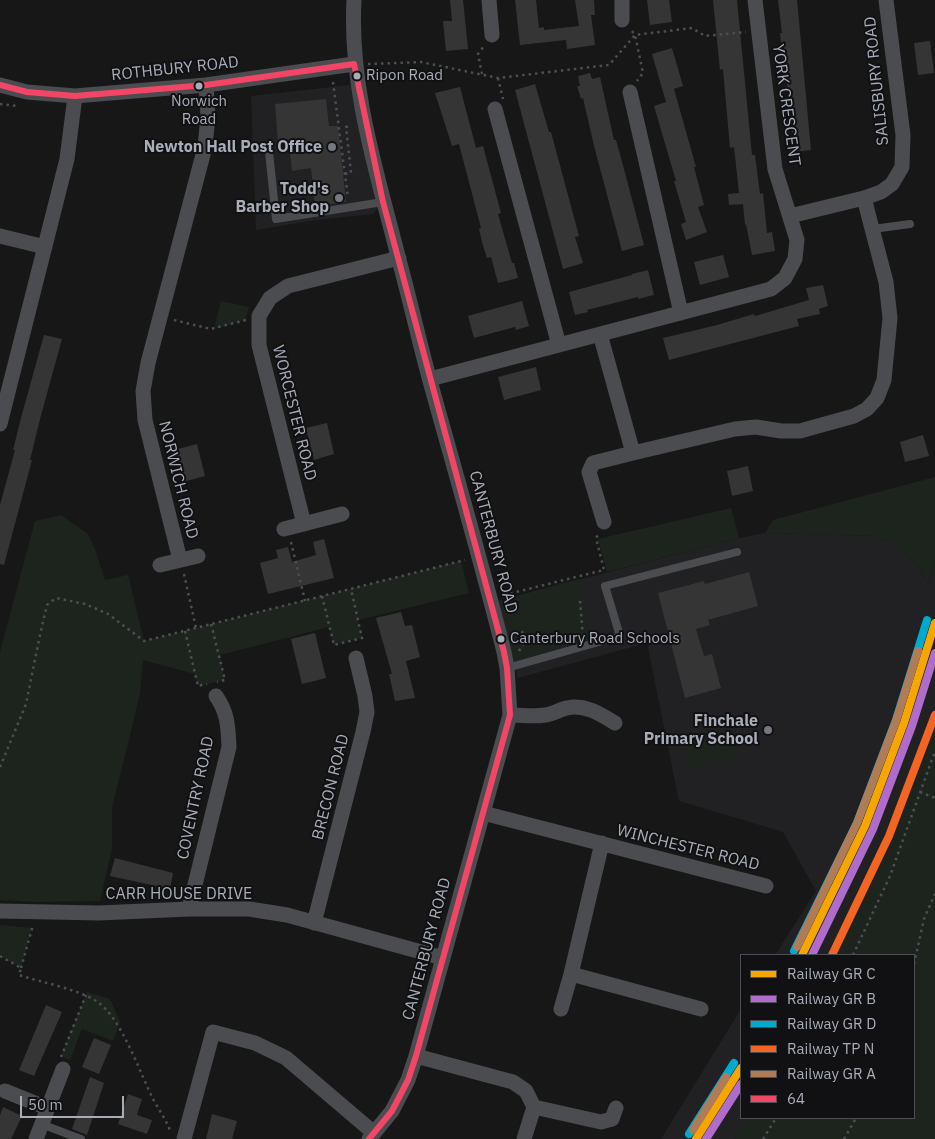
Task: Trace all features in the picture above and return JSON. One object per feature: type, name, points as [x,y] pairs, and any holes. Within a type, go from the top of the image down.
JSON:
[{"type":"street","name":"CANTERBURY ROAD","points":[[354,0],[354,64],[366,123],[384,202],[430,379],[478,557],[491,598],[507,668],[510,715],[416,1056],[408,1080],[392,1111],[371,1136]]},
{"type":"street","points":[[489,0],[492,35]]},
{"type":"street","points":[[622,0],[622,20]]},
{"type":"street","name":"YORK CRESCENT","points":[[430,379],[771,289],[785,278],[795,259],[797,240],[775,169],[755,0]]},
{"type":"street","name":"SALISBURY ROAD","points":[[790,216],[881,192],[892,184],[902,167],[903,135],[886,0]]},
{"type":"street","name":"ROTHBURY ROAD","points":[[0,85],[27,92],[75,96],[206,85],[354,64]]},
{"type":"street","name":"NORWICH ROAD","points":[[180,560],[145,420],[143,391],[148,363],[205,147],[208,116],[206,85]]},
{"type":"street","points":[[630,92],[681,313]]},
{"type":"street","points":[[0,424],[67,159],[75,96]]},
{"type":"street","points":[[495,109],[559,345]]},
{"type":"street","points":[[604,522],[589,472],[593,462],[735,428],[756,427],[781,431],[800,431],[854,416],[867,409],[877,398],[884,380],[890,318],[886,282],[864,198]]},
{"type":"street","points":[[0,236],[45,247]]},
{"type":"street","points":[[259,316],[270,298],[288,286],[399,258]]},
{"type":"street","name":"WORCESTER ROAD","points":[[259,316],[258,345],[304,524]]},
{"type":"street","points":[[600,334],[633,453]]},
{"type":"street","points":[[286,528],[342,514]]},
{"type":"street","name":"NORWICH ROAD","points":[[160,565],[198,556]]},
{"type":"street","name":"BRECON ROAD","points":[[314,923],[367,712],[356,658]]},
{"type":"street","name":"COVENTRY ROAD","points":[[189,909],[229,747],[224,707],[216,696]]},
{"type":"street","points":[[510,715],[542,716],[553,714],[566,708],[579,707],[596,712],[615,723]]},
{"type":"street","name":"WINCHESTER ROAD","points":[[483,813],[766,886]]},
{"type":"street","name":"WINCHESTER ROAD","points":[[561,1009],[602,844]]},
{"type":"street","name":"CARR HOUSE DRIVE","points":[[0,911],[99,913],[189,909],[249,909],[287,915],[443,958]]},
{"type":"street","points":[[571,974],[702,1009]]},
{"type":"street","points":[[184,1139],[214,1032],[255,1043],[286,1058],[371,1136]]},
{"type":"street","points":[[416,1056],[512,1082],[526,1091],[534,1107],[524,1139]]},
{"type":"street","points":[[36,1139],[63,1070]]},
{"type":"street","points":[[5,1091],[47,1108]]},
{"type":"street","points":[[534,1107],[601,1122],[612,1119],[616,1108]]},
{"type":"lane","points":[[269,152],[276,218],[384,202]]},
{"type":"lane","points":[[873,229],[910,224]]},
{"type":"lane","points":[[507,668],[620,636],[605,586],[737,552]]},
{"type":"lane","points":[[41,1124],[82,1139]]},
{"type":"path","points":[[622,20],[635,34],[642,73],[630,92]]},
{"type":"path","name":"YORK CRESCENT","points":[[635,34],[692,28],[705,36],[758,31]]},
{"type":"path","points":[[354,64],[421,62],[498,78],[609,65],[635,34]]},
{"type":"path","points":[[482,74],[478,54],[492,35]]},
{"type":"path","points":[[331,68],[349,207]]},
{"type":"path","points":[[345,174],[351,173],[346,127],[366,123]]},
{"type":"path","points":[[161,317],[211,329],[259,316]]},
{"type":"path","points":[[491,598],[604,570],[596,538],[604,522]]},
{"type":"path","points":[[286,528],[305,601]]},
{"type":"path","points":[[0,767],[26,704],[47,605],[56,598],[85,604],[108,614],[144,641],[478,557]]},
{"type":"path","points":[[180,560],[196,628]]},
{"type":"path","points":[[322,596],[334,645],[362,638],[351,589]]},
{"type":"path","points":[[575,640],[583,638],[580,601]]},
{"type":"path","points":[[185,631],[198,686],[225,680],[212,624]]},
{"type":"path","points":[[522,630],[525,641],[516,656],[524,654]]},
{"type":"path","points":[[853,954],[890,876],[935,751]]},
{"type":"path","points":[[920,792],[935,798]]},
{"type":"path","points":[[915,960],[924,919],[935,894]]},
{"type":"path","points":[[36,912],[19,975],[86,996],[100,1003],[120,1031],[154,1102],[166,1119],[174,1139]]},
{"type":"path","points":[[0,956],[21,968]]},
{"type":"path","points":[[63,1070],[61,1056],[86,996]]},
{"type":"path","points":[[763,1139],[775,1119]]},
{"type":"path","points":[[844,1139],[855,1119]]},
{"type":"shaded area","points":[[358,84],[383,202],[373,214],[317,220],[256,230],[251,96]]},
{"type":"shaded area","points":[[221,301],[249,307],[245,320],[214,329]]},
{"type":"shaded area","points":[[935,477],[935,563],[928,585],[917,564],[897,546],[876,536],[765,533],[773,520]]},
{"type":"shaded area","points":[[731,508],[739,538],[607,572],[598,539]]},
{"type":"shaded area","points":[[61,515],[88,534],[105,580],[128,575],[144,641],[461,561],[469,593],[358,620],[362,638],[334,645],[329,627],[220,655],[225,680],[198,686],[195,674],[143,660],[140,693],[112,807],[112,849],[100,901],[35,902],[0,900],[0,652],[35,521]]},
{"type":"shaded area","name":"Finchale Primary School","points":[[765,533],[876,536],[897,546],[917,564],[928,585],[935,563],[935,712],[836,954],[776,954],[816,891],[783,832],[679,801],[647,643],[518,678],[498,601],[739,538]]},
{"type":"shaded area","points":[[579,579],[590,639],[513,661],[498,601]]},
{"type":"shaded area","points":[[935,712],[935,1139],[735,1139],[747,1119],[915,1119],[915,954],[836,954]]},
{"type":"shaded area","points":[[733,727],[741,756],[690,770],[682,741]]},
{"type":"shaded area","points":[[0,925],[32,928],[21,968],[0,956]]},
{"type":"shaded area","points":[[87,992],[110,999],[120,1022],[113,1041],[82,1029],[70,1060],[61,1056]]},
{"type":"shaded area","points":[[740,1011],[740,1119],[747,1119],[735,1139],[661,1139]]},
{"type":"building","points":[[450,0],[463,0],[468,49],[446,51],[443,21],[452,21]]},
{"type":"building","points":[[515,0],[536,0],[539,28],[544,27],[544,30],[579,26],[575,0],[594,0],[595,15],[591,15],[595,45],[567,49],[566,40],[520,45]]},
{"type":"building","points":[[647,0],[669,0],[672,22],[650,25]]},
{"type":"building","points":[[713,0],[737,0],[752,155],[755,155],[760,194],[763,193],[767,233],[772,232],[775,251],[752,255],[745,225],[743,204],[729,205],[728,194],[739,193],[734,147],[730,148],[723,69],[720,70]]},
{"type":"building","points":[[778,0],[797,0],[811,150],[794,152],[786,74],[784,75]]},
{"type":"building","points":[[930,41],[934,73],[918,75],[914,43]]},
{"type":"building","points":[[672,48],[683,86],[674,89],[696,167],[694,167],[704,205],[698,207],[707,232],[686,240],[681,224],[686,222],[654,106],[666,102],[652,54]]},
{"type":"building","points":[[590,73],[592,79],[600,77],[614,140],[616,140],[644,245],[622,251],[583,98],[581,99],[577,86],[580,86],[578,76]]},
{"type":"building","points":[[535,84],[549,132],[551,132],[579,236],[575,237],[583,263],[563,269],[515,90]]},
{"type":"building","points":[[460,87],[476,148],[483,146],[501,213],[498,214],[518,278],[498,283],[491,257],[487,258],[482,242],[479,229],[481,228],[459,144],[452,146],[435,93]]},
{"type":"building","points":[[326,99],[329,126],[338,126],[346,202],[315,206],[311,168],[292,171],[289,142],[278,143],[275,104]]},
{"type":"building","points":[[723,255],[729,277],[700,285],[694,262]]},
{"type":"building","points":[[648,270],[654,295],[638,299],[638,297],[587,310],[588,312],[575,315],[569,292]]},
{"type":"building","points":[[823,285],[828,306],[819,309],[820,314],[797,319],[799,326],[669,360],[663,338],[754,314],[755,316],[809,300],[806,288]]},
{"type":"building","points":[[522,301],[529,326],[516,330],[515,327],[474,338],[468,316]]},
{"type":"building","points":[[44,335],[62,339],[4,565],[0,564],[0,505],[15,450],[13,450],[22,414]]},
{"type":"building","points":[[536,367],[541,390],[504,400],[498,377]]},
{"type":"building","points":[[327,423],[334,454],[314,460],[306,428]]},
{"type":"building","points":[[923,435],[929,456],[905,462],[900,442]]},
{"type":"building","points":[[197,444],[205,476],[183,482],[174,450]]},
{"type":"building","points":[[748,466],[753,491],[732,496],[727,471]]},
{"type":"building","points":[[324,539],[334,578],[268,594],[260,563],[278,558],[276,550],[288,547],[292,562],[316,555],[313,542]]},
{"type":"building","points":[[749,572],[758,606],[708,620],[710,625],[696,629],[704,656],[712,654],[721,688],[685,698],[658,593],[704,581],[705,584]]},
{"type":"building","points":[[401,612],[405,626],[412,625],[420,657],[406,661],[415,698],[395,701],[389,674],[392,674],[376,618]]},
{"type":"building","points":[[315,633],[326,678],[302,684],[291,639]]},
{"type":"building","points":[[115,858],[173,873],[170,889],[110,876]]},
{"type":"building","points":[[46,1005],[62,1012],[34,1076],[19,1070]]},
{"type":"building","points":[[94,1038],[111,1045],[99,1074],[82,1067]]},
{"type":"building","points":[[90,1077],[104,1083],[87,1135],[72,1129]]},
{"type":"building","points":[[128,1094],[142,1099],[137,1115],[152,1120],[147,1134],[118,1124]]},
{"type":"building","points":[[3,1107],[22,1116],[11,1139],[0,1139],[0,1115]]},
{"type":"building","points":[[212,1114],[237,1121],[232,1139],[206,1139]]},
{"type":"transit line","name":"64","points":[[0,85],[27,92],[75,96],[206,85],[354,64],[383,202],[504,652],[510,715],[416,1056],[408,1080],[392,1111],[369,1139]]},
{"type":"transit line","points":[[794,951],[857,823],[896,720],[927,620]]},
{"type":"transit line","points":[[802,954],[865,826],[904,723],[935,623]]},
{"type":"transit line","points":[[797,947],[857,823],[896,721],[918,651]]},
{"type":"transit line","points":[[812,954],[873,829],[912,726],[935,653]]},
{"type":"transit line","points":[[832,954],[889,836],[935,715]]},
{"type":"transit line","points":[[689,1134],[734,1063]]},
{"type":"transit line","points":[[696,1139],[740,1070]]},
{"type":"transit line","points":[[693,1130],[726,1077]]},
{"type":"transit line","points":[[706,1139],[740,1086]]},
{"type":"place","name":"Ripon Road","points":[[357,76]]},
{"type":"place","name":"Norwich Road","points":[[199,86]]},
{"type":"place","name":"Newton Hall Post Office","points":[[332,147]]},
{"type":"place","name":"Todd's Barber Shop","points":[[339,198]]},
{"type":"place","name":"Canterbury Road Schools","points":[[501,639]]},
{"type":"place","name":"Finchale Primary School","points":[[768,730]]}]
